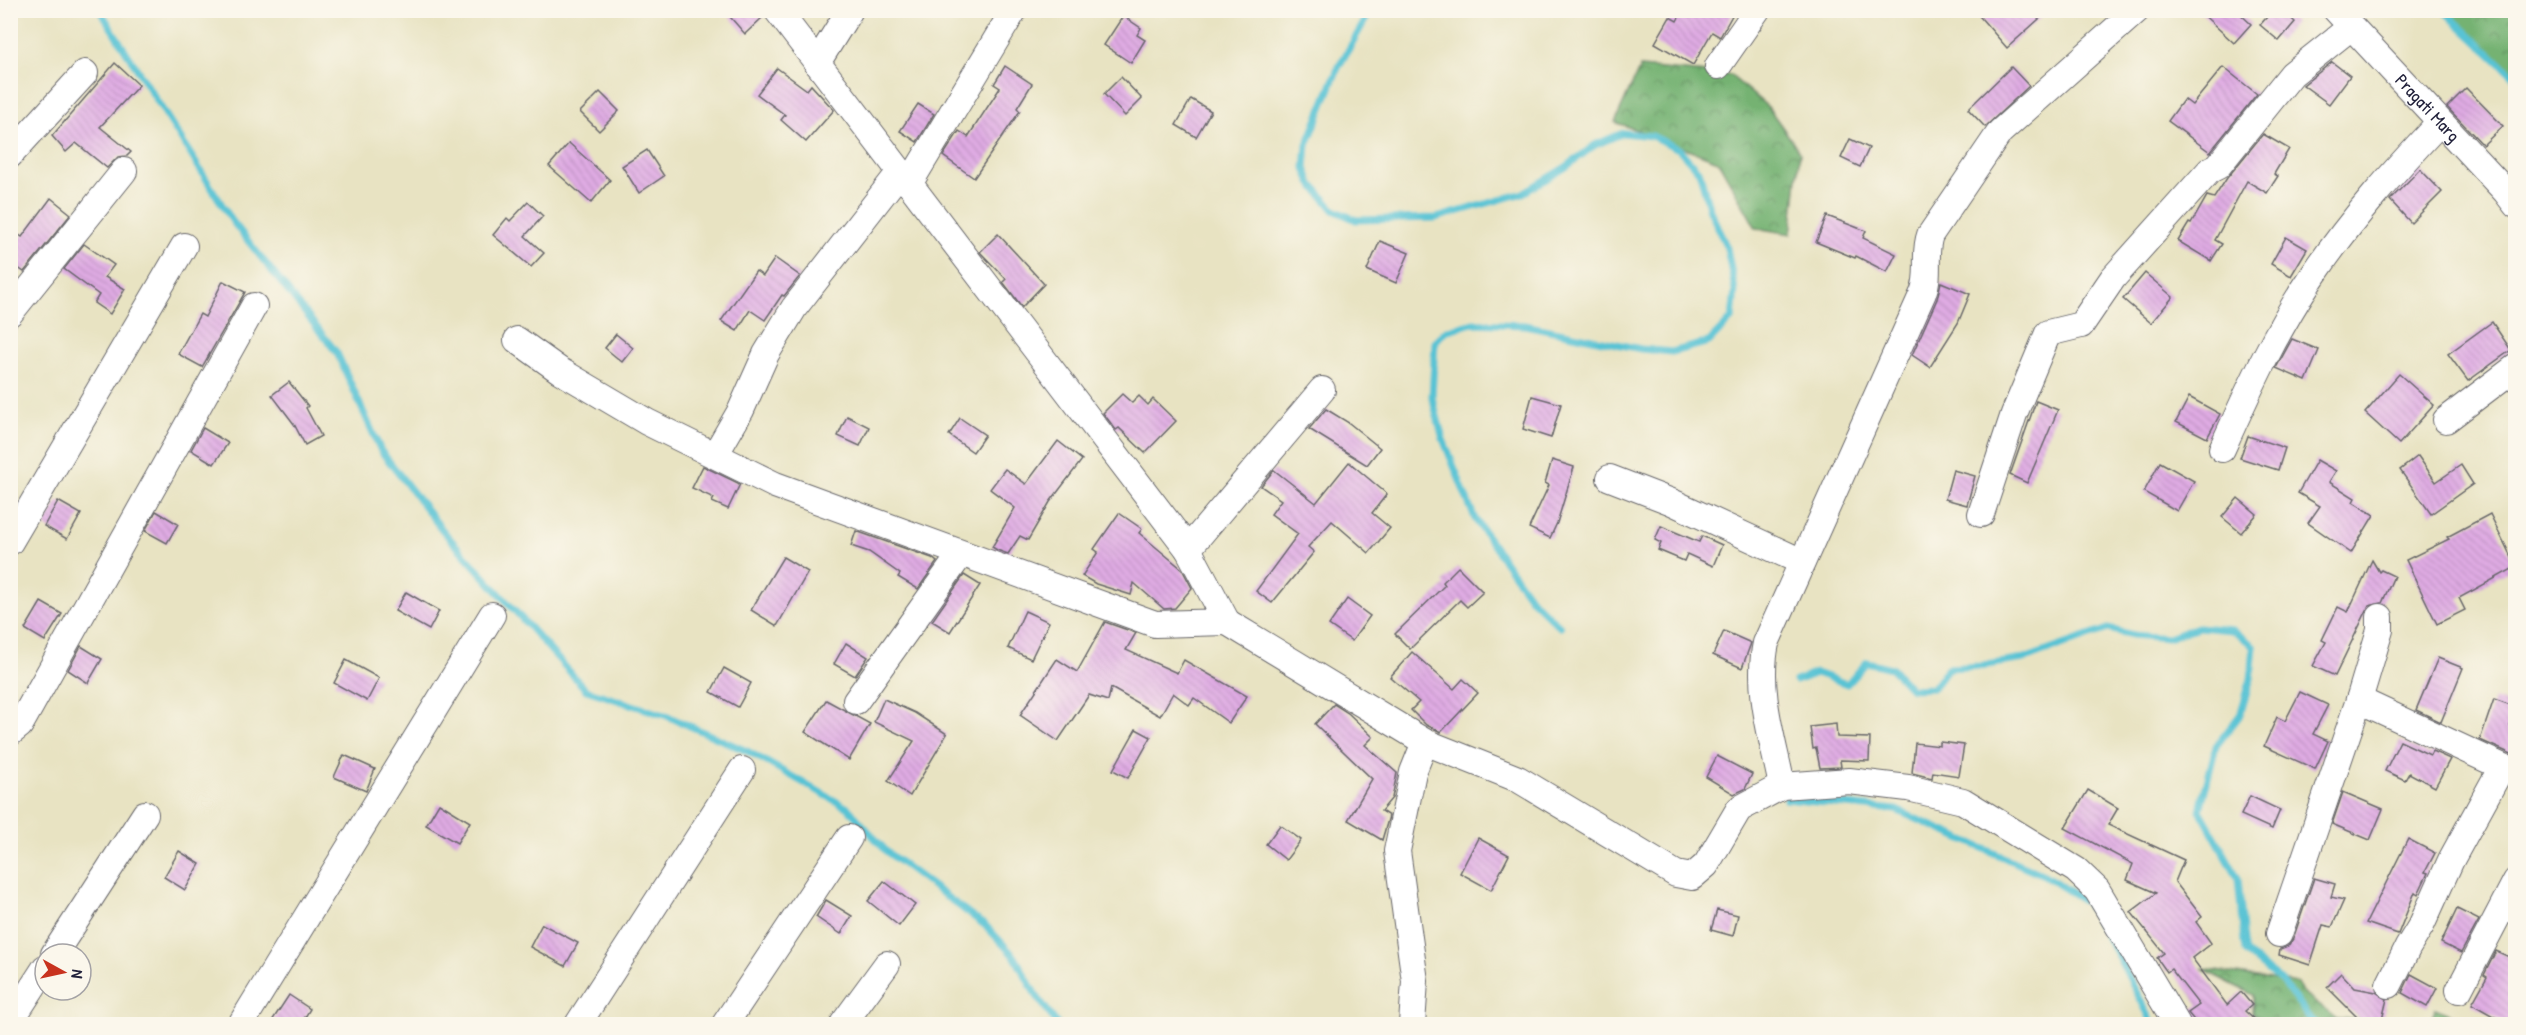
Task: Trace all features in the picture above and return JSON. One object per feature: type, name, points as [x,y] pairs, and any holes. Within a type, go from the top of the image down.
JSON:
[{"type":"street","points":[[777,10],[1188,549],[1227,622],[1425,742],[1518,779],[1676,874],[1692,877],[1706,865],[1739,808],[1782,786],[1849,780],[1908,788],[1963,801],[2076,870],[2097,890],[2177,1024]]},
{"type":"street","points":[[817,63],[850,10]]},
{"type":"street","points":[[715,455],[741,410],[766,354],[794,308],[904,178],[1014,10]]},
{"type":"street","points":[[1718,66],[1757,10]]},
{"type":"street","points":[[1782,786],[1763,688],[1762,664],[1766,643],[1928,282],[1926,245],[1930,235],[2000,132],[2137,10]]},
{"type":"street","points":[[1981,514],[2014,414],[2048,333],[2081,326],[2113,278],[2210,170],[2218,166],[2292,74],[2344,19]]},
{"type":"street","name":"Pragati Marg","points":[[2344,19],[2516,205]]},
{"type":"street","points":[[10,155],[85,73]]},
{"type":"street","points":[[2222,449],[2264,359],[2313,274],[2374,193],[2440,122]]},
{"type":"street","points":[[10,313],[124,171]]},
{"type":"street","points":[[14,528],[184,246]]},
{"type":"street","points":[[10,733],[20,725],[254,306]]},
{"type":"street","points":[[517,340],[559,370],[637,416],[775,485],[1155,624],[1227,622]]},
{"type":"street","points":[[2446,420],[2516,367]]},
{"type":"street","points":[[1188,549],[1323,390]]},
{"type":"street","points":[[1610,478],[1672,502],[1802,562]]},
{"type":"street","points":[[856,701],[962,554]]},
{"type":"street","points":[[241,1024],[492,615]]},
{"type":"street","points":[[2279,934],[2359,700],[2379,630],[2380,616]]},
{"type":"street","points":[[2359,700],[2509,770],[2451,860],[2422,924],[2389,985]]},
{"type":"street","points":[[1412,1024],[1415,981],[1397,851],[1413,772],[1425,742]]},
{"type":"street","points":[[578,1024],[742,770]]},
{"type":"street","points":[[62,942],[145,814]]},
{"type":"street","points":[[725,1024],[849,838]]},
{"type":"street","points":[[2459,990],[2516,880]]},
{"type":"street","points":[[843,1024],[887,964]]},
{"type":"street","points":[[10,1022],[33,987]]},
{"type":"green space","points":[[2443,11],[2515,11],[2515,78]]},
{"type":"green space","points":[[1640,67],[1730,75],[1768,107],[1800,152],[1791,234],[1756,228],[1718,161],[1615,122]]},
{"type":"green space","points":[[2202,969],[2297,983],[2302,993],[2337,1018],[2374,1021],[2379,1024],[2277,1024],[2252,1014],[2253,995]]},
{"type":"green space","points":[[2435,1008],[2474,1024],[2430,1024]]},
{"type":"building","points":[[724,10],[762,10],[764,16],[745,34]]},
{"type":"building","points":[[1683,10],[1735,10],[1720,37],[1712,32],[1693,65],[1655,43],[1670,17],[1677,21]]},
{"type":"building","points":[[1974,10],[2049,10],[2007,48]]},
{"type":"building","points":[[2198,10],[2236,10],[2251,24],[2234,43]]},
{"type":"building","points":[[2273,10],[2282,10],[2295,22],[2279,41],[2260,25]]},
{"type":"building","points":[[1123,16],[1141,28],[1137,35],[1145,40],[1131,63],[1104,45]]},
{"type":"building","points":[[2332,62],[2350,76],[2329,104],[2303,85]]},
{"type":"building","points":[[115,63],[139,85],[100,127],[131,152],[127,156],[118,157],[107,168],[76,143],[66,152],[52,136]]},
{"type":"building","points":[[1005,66],[1032,84],[1017,108],[1020,111],[974,178],[943,156],[959,131],[968,137],[1000,88],[994,84]]},
{"type":"building","points":[[2011,67],[2029,86],[1985,127],[1968,109]]},
{"type":"building","points":[[2223,67],[2257,94],[2210,152],[2168,121],[2184,99],[2192,105]]},
{"type":"building","points":[[777,68],[807,90],[811,85],[834,110],[806,142],[781,120],[785,115],[757,94]]},
{"type":"building","points":[[1121,77],[1142,99],[1125,116],[1104,94]]},
{"type":"building","points":[[2466,88],[2503,126],[2483,145],[2447,107]]},
{"type":"building","points":[[600,92],[619,111],[599,131],[580,112]]},
{"type":"building","points":[[1191,99],[1211,111],[1196,137],[1176,125]]},
{"type":"building","points":[[918,104],[934,114],[917,142],[900,131]]},
{"type":"building","points":[[2263,134],[2289,149],[2274,174],[2278,176],[2267,193],[2247,181],[2215,240],[2222,244],[2211,261],[2178,241],[2207,196],[2214,198],[2227,178]]},
{"type":"building","points":[[1850,139],[1869,148],[1860,167],[1841,158]]},
{"type":"building","points":[[569,143],[610,180],[591,203],[549,166]]},
{"type":"building","points":[[647,150],[664,176],[639,193],[622,166]]},
{"type":"building","points":[[2420,169],[2442,192],[2411,223],[2390,200]]},
{"type":"building","points":[[51,198],[71,214],[24,272],[10,262],[10,229],[22,237]]},
{"type":"building","points":[[528,202],[543,216],[525,236],[544,253],[531,267],[493,235],[507,218],[510,221]]},
{"type":"building","points":[[1827,216],[1866,231],[1863,238],[1896,254],[1887,272],[1856,256],[1855,258],[1816,242]]},
{"type":"building","points":[[998,234],[1044,284],[1022,307],[1003,282],[1006,279],[980,252]]},
{"type":"building","points":[[2286,237],[2307,249],[2291,276],[2271,264]]},
{"type":"building","points":[[1380,241],[1409,253],[1396,283],[1367,270]]},
{"type":"building","points":[[84,244],[114,265],[105,277],[125,289],[110,314],[94,303],[99,295],[64,269]]},
{"type":"building","points":[[775,258],[800,276],[784,296],[782,295],[765,320],[750,310],[737,331],[721,321],[756,271],[763,276]]},
{"type":"building","points":[[2145,273],[2173,297],[2151,323],[2123,299]]},
{"type":"building","points":[[223,281],[245,292],[202,367],[178,354],[200,314],[205,317]]},
{"type":"building","points":[[1941,282],[1970,294],[1958,323],[1930,367],[1912,355],[1937,299]]},
{"type":"building","points":[[2492,322],[2511,350],[2468,381],[2448,354]]},
{"type":"building","points":[[616,334],[633,348],[622,362],[605,348]]},
{"type":"building","points":[[2292,339],[2319,350],[2306,381],[2276,368]]},
{"type":"building","points":[[2399,374],[2434,405],[2399,444],[2365,413]]},
{"type":"building","points":[[289,382],[308,406],[306,408],[321,436],[305,445],[294,424],[272,395]]},
{"type":"building","points":[[1122,394],[1132,403],[1139,396],[1148,405],[1153,399],[1176,421],[1145,453],[1119,428],[1116,430],[1103,413]]},
{"type":"building","points":[[1532,396],[1561,404],[1551,438],[1523,429]]},
{"type":"building","points":[[2189,397],[2220,414],[2207,438],[2176,422]]},
{"type":"building","points":[[2036,401],[2058,410],[2027,483],[2010,475]]},
{"type":"building","points":[[1326,409],[1349,423],[1380,448],[1367,465],[1309,429]]},
{"type":"building","points":[[847,416],[869,427],[860,446],[838,436]]},
{"type":"building","points":[[960,418],[985,435],[973,452],[949,435]]},
{"type":"building","points":[[203,428],[228,443],[214,464],[191,450]]},
{"type":"building","points":[[2248,436],[2285,448],[2278,470],[2240,458]]},
{"type":"building","points":[[1058,441],[1082,460],[1050,502],[1028,540],[1020,536],[1008,554],[997,550],[992,547],[1015,508],[990,489],[1005,469],[1026,484]]},
{"type":"building","points":[[2418,456],[2436,482],[2461,465],[2473,484],[2431,514],[2400,470]]},
{"type":"building","points":[[1552,460],[1574,467],[1557,523],[1550,538],[1529,528],[1549,485],[1545,483]]},
{"type":"building","points":[[2317,460],[2336,471],[2329,482],[2355,498],[2353,502],[2374,515],[2351,553],[2308,523],[2320,506],[2298,493]]},
{"type":"building","points":[[1349,462],[1387,494],[1372,513],[1390,528],[1369,553],[1332,521],[1308,547],[1314,552],[1272,603],[1256,591],[1298,534],[1271,514],[1281,500],[1261,486],[1274,470],[1316,503]]},
{"type":"building","points":[[2160,462],[2194,481],[2177,511],[2144,492]]},
{"type":"building","points":[[703,466],[740,484],[728,509],[712,502],[714,498],[692,488]]},
{"type":"building","points":[[1953,470],[1975,476],[1967,505],[1945,499]]},
{"type":"building","points":[[2238,498],[2257,514],[2241,533],[2222,517]]},
{"type":"building","points":[[58,501],[81,514],[67,539],[44,526]]},
{"type":"building","points":[[156,511],[178,524],[167,543],[145,531]]},
{"type":"building","points":[[1119,513],[1142,529],[1139,533],[1182,569],[1192,588],[1175,608],[1164,609],[1134,583],[1131,595],[1096,584],[1082,576],[1098,552],[1094,549]]},
{"type":"building","points":[[2490,514],[2516,567],[2459,598],[2465,610],[2437,624],[2406,560],[2449,539],[2447,537]]},
{"type":"building","points":[[1661,526],[1699,542],[1702,536],[1722,545],[1713,566],[1687,554],[1684,561],[1658,550],[1661,543],[1655,540]]},
{"type":"building","points":[[856,531],[932,558],[937,562],[918,589],[898,577],[900,574],[869,552],[851,546]]},
{"type":"building","points":[[783,557],[808,572],[777,626],[751,610]]},
{"type":"building","points":[[2372,560],[2379,572],[2381,570],[2394,576],[2382,603],[2369,606],[2335,676],[2313,666],[2326,642],[2322,640],[2338,607],[2348,612]]},
{"type":"building","points":[[1458,567],[1483,592],[1467,607],[1460,600],[1410,649],[1395,634],[1445,585],[1443,582]]},
{"type":"building","points":[[964,575],[980,585],[950,632],[932,621]]},
{"type":"building","points":[[406,592],[439,611],[429,630],[395,611]]},
{"type":"building","points":[[1347,599],[1370,616],[1352,641],[1329,625]]},
{"type":"building","points":[[41,602],[62,614],[45,641],[25,629]]},
{"type":"building","points":[[1025,611],[1049,622],[1031,659],[1008,648]]},
{"type":"building","points":[[1105,622],[1136,633],[1126,650],[1177,673],[1184,660],[1247,696],[1229,723],[1194,698],[1189,705],[1173,693],[1160,716],[1111,688],[1108,701],[1089,695],[1058,741],[1020,715],[1057,659],[1077,672]]},
{"type":"building","points":[[1724,631],[1751,643],[1742,668],[1713,655]]},
{"type":"building","points":[[846,643],[868,657],[855,676],[834,664]]},
{"type":"building","points":[[81,646],[102,659],[88,683],[68,670]]},
{"type":"building","points":[[1412,652],[1454,689],[1463,679],[1478,693],[1441,732],[1426,725],[1411,710],[1419,702],[1390,677]]},
{"type":"building","points":[[2438,658],[2463,668],[2441,722],[2416,710]]},
{"type":"building","points":[[346,660],[379,678],[367,701],[334,683]]},
{"type":"building","points":[[724,668],[751,683],[738,707],[711,692]]},
{"type":"building","points":[[2300,692],[2328,705],[2313,734],[2328,741],[2315,769],[2264,746],[2277,717],[2285,721]]},
{"type":"building","points":[[884,699],[915,713],[947,734],[910,796],[888,781],[914,741],[874,722]]},
{"type":"building","points":[[2494,699],[2516,707],[2510,725],[2516,727],[2516,756],[2480,740]]},
{"type":"building","points":[[826,700],[870,724],[849,760],[805,732]]},
{"type":"building","points":[[1334,704],[1348,713],[1373,737],[1365,745],[1397,773],[1392,798],[1381,811],[1389,816],[1382,840],[1348,820],[1372,779],[1315,724]]},
{"type":"building","points":[[1836,724],[1837,737],[1870,738],[1869,761],[1840,760],[1841,767],[1820,768],[1816,748],[1813,749],[1810,727]]},
{"type":"building","points":[[1136,729],[1151,737],[1128,778],[1113,770]]},
{"type":"building","points":[[2400,741],[2430,755],[2432,751],[2450,759],[2435,787],[2409,773],[2405,780],[2385,771]]},
{"type":"building","points":[[1940,742],[1964,745],[1959,776],[1933,772],[1932,778],[1912,773],[1915,743],[1940,746]]},
{"type":"building","points":[[344,755],[375,769],[366,791],[334,777]]},
{"type":"building","points":[[1717,756],[1752,774],[1745,789],[1734,794],[1706,777]]},
{"type":"building","points":[[2088,790],[2118,808],[2108,825],[2184,860],[2175,882],[2202,917],[2196,922],[2211,943],[2192,958],[2227,1005],[2241,992],[2252,1005],[2245,1011],[2259,1024],[2197,1024],[2188,1013],[2199,1005],[2171,969],[2167,972],[2157,958],[2164,953],[2131,912],[2156,893],[2127,880],[2133,864],[2065,828]]},
{"type":"building","points":[[2343,792],[2383,809],[2370,840],[2332,824]]},
{"type":"building","points":[[2250,796],[2280,810],[2272,829],[2241,815]]},
{"type":"building","points":[[439,803],[470,822],[457,843],[426,825]]},
{"type":"building","points":[[1280,825],[1301,840],[1286,860],[1266,844]]},
{"type":"building","points":[[1478,838],[1509,855],[1491,890],[1460,873]]},
{"type":"building","points":[[2408,839],[2435,853],[2425,872],[2428,873],[2418,894],[2415,892],[2398,934],[2366,923]]},
{"type":"building","points":[[179,851],[200,864],[185,890],[164,877]]},
{"type":"building","points":[[2314,878],[2335,884],[2331,897],[2344,900],[2332,927],[2323,925],[2310,965],[2279,955],[2280,949],[2288,946],[2293,939]]},
{"type":"building","points":[[884,881],[915,905],[899,926],[868,901]]},
{"type":"building","points":[[826,900],[852,916],[841,934],[816,917]]},
{"type":"building","points":[[2457,909],[2479,920],[2461,953],[2441,943]]},
{"type":"building","points":[[1717,910],[1738,915],[1733,936],[1711,930]]},
{"type":"building","points":[[542,924],[578,943],[565,966],[530,947]]},
{"type":"building","points":[[2496,951],[2516,960],[2516,1024],[2507,1024],[2472,1004],[2487,977],[2484,975]]},
{"type":"building","points":[[2341,973],[2355,988],[2376,992],[2387,999],[2381,1024],[2364,1024],[2327,987]]},
{"type":"building","points":[[2411,974],[2437,988],[2427,1007],[2402,993]]},
{"type":"building","points":[[289,995],[310,1009],[301,1024],[270,1024]]},
{"type":"waterway","points":[[100,10],[233,222],[337,353],[381,451],[444,532],[586,690],[667,716],[749,752],[848,808],[887,852],[987,927],[1015,957],[1034,992],[1057,1024]]},
{"type":"waterway","points":[[1371,10],[1338,68],[1307,145],[1305,168],[1311,183],[1334,210],[1356,220],[1436,218],[1523,193],[1566,167],[1595,145],[1623,133],[1652,136],[1679,149],[1700,173],[1709,208],[1727,248],[1735,290],[1732,318],[1709,342],[1672,352],[1641,349],[1525,325],[1473,323],[1445,331],[1435,342],[1432,397],[1443,439],[1475,519],[1531,599],[1560,627]]},
{"type":"waterway","points":[[2443,10],[2516,78]]},
{"type":"waterway","points":[[1796,681],[1816,673],[1847,684],[1867,662],[1891,668],[1911,689],[1933,688],[1948,668],[1981,666],[2024,659],[2108,629],[2133,635],[2168,638],[2198,627],[2232,630],[2254,646],[2251,679],[2240,715],[2216,746],[2200,810],[2238,878],[2245,952],[2282,982],[2314,1024]]},
{"type":"waterway","points":[[1786,799],[1896,810],[2044,875],[2086,902],[2119,958],[2153,1024]]}]
